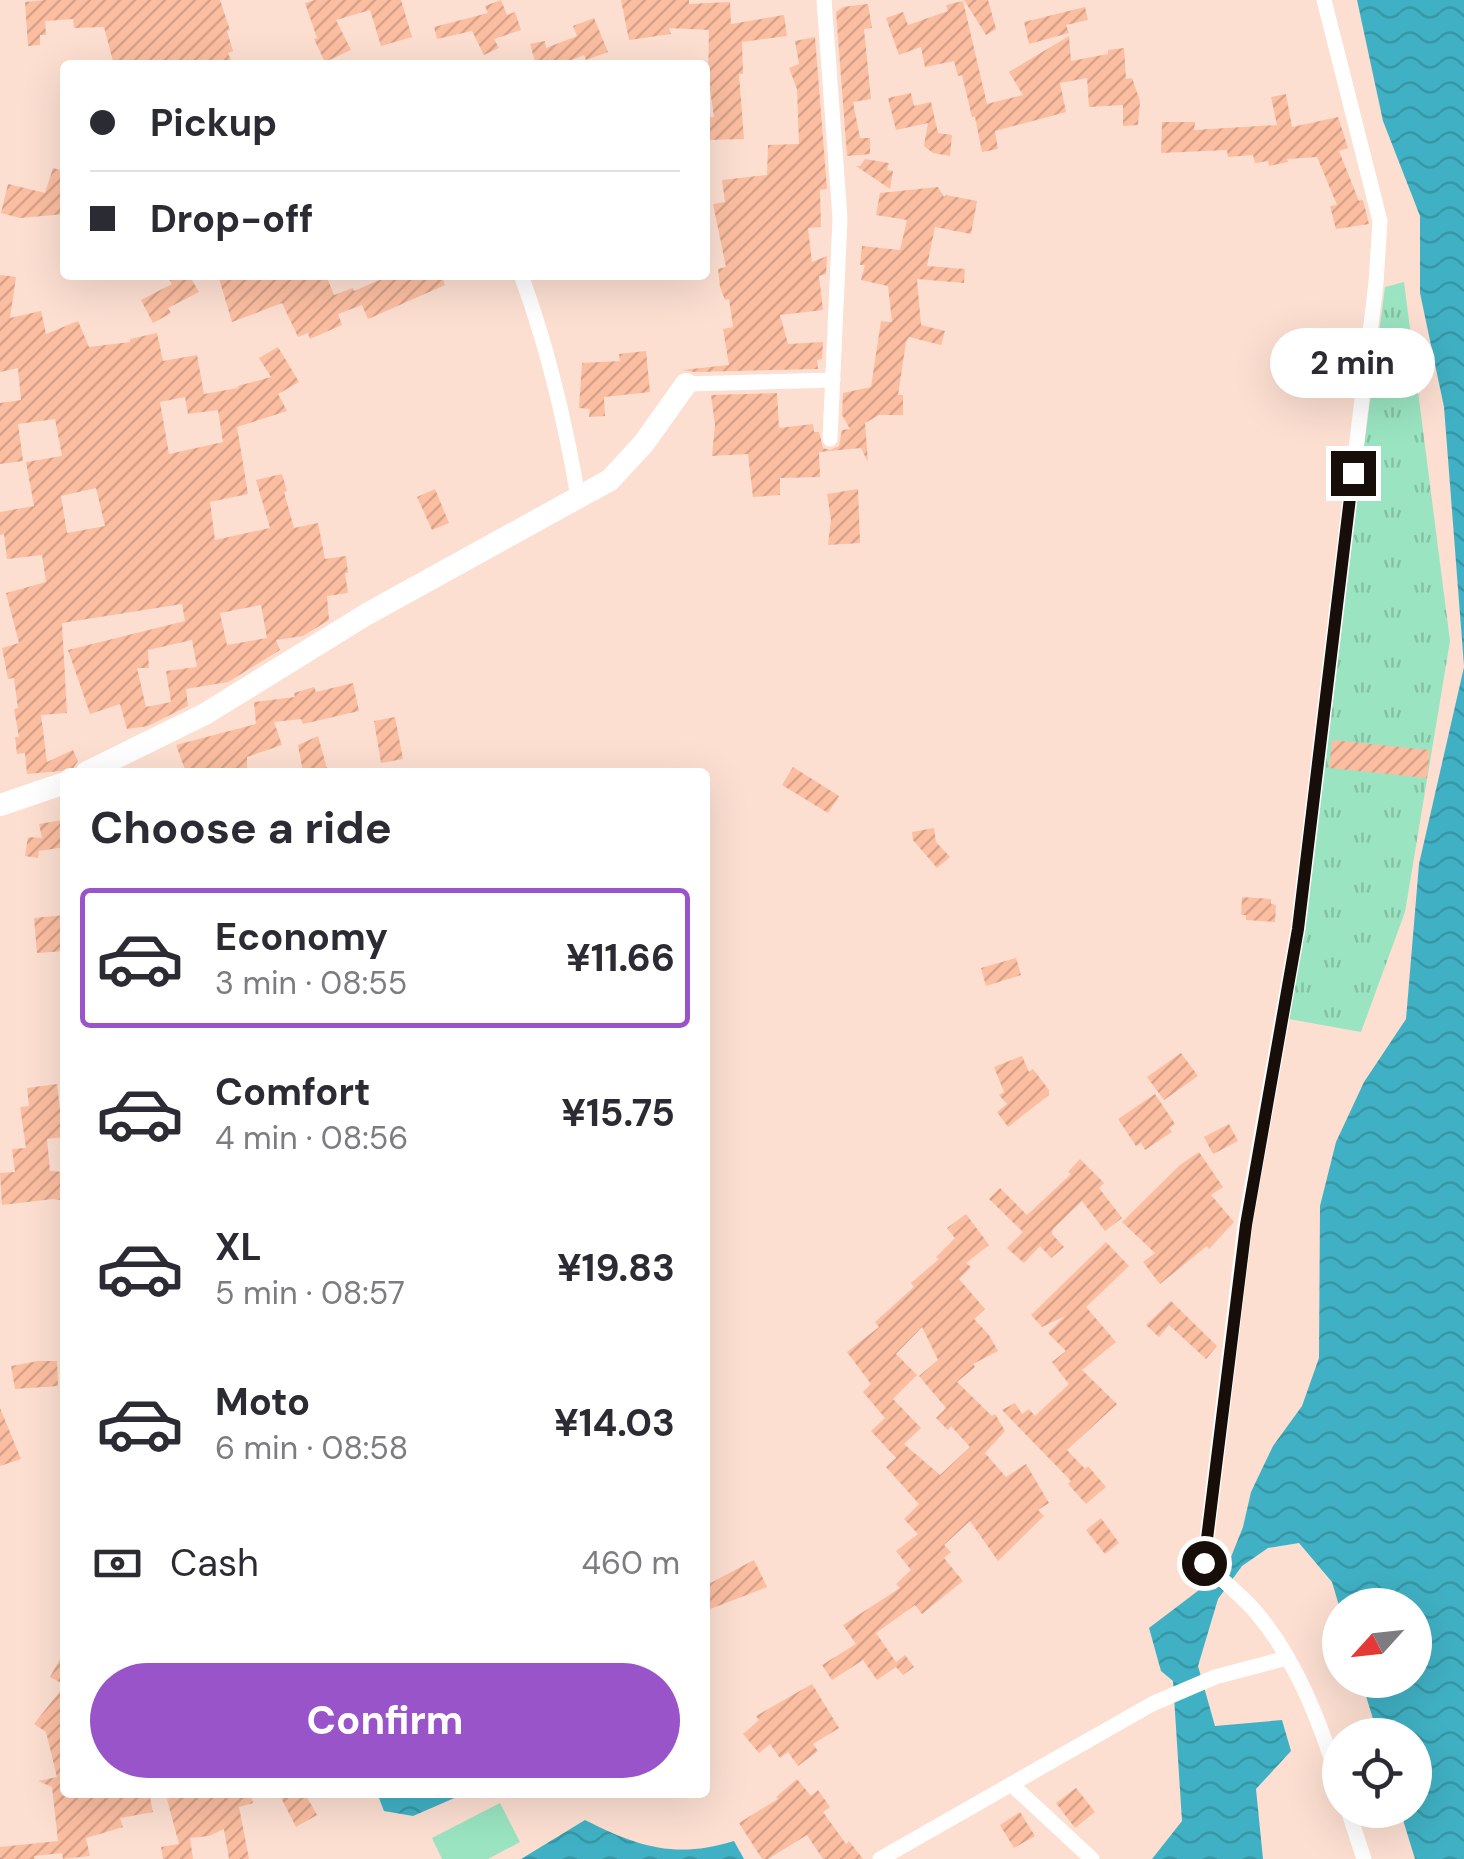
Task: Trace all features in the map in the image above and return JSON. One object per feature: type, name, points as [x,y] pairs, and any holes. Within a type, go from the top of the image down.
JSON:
[{"type":"street","points":[[824,0],[840,218],[830,439]]},
{"type":"street","points":[[1322,1736],[1287,1658],[1255,1612],[1204,1563],[1246,1225],[1298,929],[1376,283],[1380,221],[1324,0]]},
{"type":"street","points":[[523,280],[547,346],[563,408],[578,497]]},
{"type":"street","points":[[95,768],[205,714],[367,614],[610,480],[644,444],[686,384],[833,380]]},
{"type":"street","points":[[0,805],[60,785]]},
{"type":"street","points":[[880,1859],[1152,1704],[1216,1676],[1287,1658]]},
{"type":"street","points":[[1011,1784],[1092,1859]]},
{"type":"street","points":[[1354,1828],[1364,1859]]},
{"type":"green space","points":[[1404,282],[1450,641],[1405,912],[1361,1032],[1289,1019],[1385,287]]},
{"type":"green space","points":[[500,1803],[520,1842],[488,1859],[442,1859],[432,1838]]},
{"type":"water","points":[[1357,0],[1464,0],[1464,666],[1444,407],[1420,293],[1420,216],[1383,121]]},
{"type":"water","points":[[1464,667],[1464,1859],[1415,1859],[1406,1828],[1432,1828],[1432,1718],[1373,1718],[1367,1698],[1432,1698],[1432,1588],[1334,1588],[1299,1543],[1268,1548],[1242,1566],[1218,1599],[1198,1666],[1215,1726],[1282,1720],[1291,1751],[1256,1789],[1263,1859],[1152,1859],[1182,1821],[1173,1681],[1161,1671],[1149,1628],[1203,1587],[1231,1557],[1251,1492],[1273,1446],[1302,1406],[1319,1358],[1320,1206],[1336,1142],[1364,1082],[1406,1019],[1419,864]]},
{"type":"water","points":[[379,1798],[454,1798],[413,1816],[384,1811]]},
{"type":"water","points":[[585,1820],[622,1837],[658,1847],[694,1849],[734,1841],[744,1859],[521,1859]]},
{"type":"building","points":[[220,0],[230,30],[227,31],[233,51],[228,53],[231,60],[113,60],[104,27],[74,28],[73,19],[45,21],[46,35],[40,35],[40,45],[28,46],[25,2]]},
{"type":"building","points":[[401,0],[412,37],[381,46],[370,10],[336,20],[351,50],[324,60],[305,3]]},
{"type":"building","points":[[501,0],[507,15],[515,12],[521,30],[494,39],[499,48],[484,55],[472,31],[437,39],[434,27],[488,13],[485,6]]},
{"type":"building","points":[[621,0],[730,2],[731,24],[784,15],[787,36],[742,42],[743,74],[739,74],[744,139],[710,140],[710,117],[714,117],[709,30],[669,28],[671,34],[629,40]]},
{"type":"building","points":[[964,0],[988,0],[996,29],[986,35]]},
{"type":"building","points":[[963,1],[987,104],[1023,95],[1009,72],[1069,36],[1071,61],[1124,48],[1126,79],[1132,78],[1140,101],[1138,125],[1123,126],[1123,105],[1089,107],[1087,78],[1060,83],[1066,112],[995,131],[998,149],[982,152],[975,117],[954,61],[925,67],[921,47],[899,55],[886,18],[903,12],[908,25],[948,11],[946,5]]},
{"type":"building","points":[[868,4],[872,28],[864,29],[871,99],[853,102],[860,138],[870,138],[870,154],[847,156],[836,12],[843,7]]},
{"type":"building","points":[[1085,7],[1088,20],[1066,25],[1069,33],[1029,44],[1024,22]]},
{"type":"building","points":[[594,18],[608,52],[586,60],[584,55],[572,60],[535,60],[530,44],[545,41],[546,48],[577,36],[573,26]]},
{"type":"building","points":[[815,37],[827,189],[820,190],[821,227],[808,228],[812,262],[827,256],[826,274],[819,276],[823,310],[780,315],[788,344],[823,342],[822,359],[817,360],[818,369],[682,370],[729,365],[723,329],[733,327],[729,299],[725,300],[720,287],[718,269],[726,267],[713,204],[725,202],[722,180],[767,175],[768,145],[799,144],[797,89],[789,68],[799,64],[795,41]]},
{"type":"building","points":[[911,93],[914,106],[931,102],[938,133],[952,135],[950,156],[933,153],[924,146],[928,123],[896,130],[888,98]]},
{"type":"building","points":[[1286,94],[1292,127],[1338,117],[1348,148],[1339,151],[1359,201],[1363,200],[1369,224],[1336,229],[1330,206],[1337,205],[1317,157],[1287,159],[1288,162],[1269,166],[1268,161],[1255,163],[1253,155],[1228,157],[1227,150],[1161,153],[1162,122],[1195,122],[1194,130],[1277,125],[1271,97]]},
{"type":"building","points":[[865,159],[889,163],[887,170],[893,171],[890,189],[856,166]]},
{"type":"building","points":[[53,168],[60,170],[60,214],[20,218],[1,213],[8,184],[45,193]]},
{"type":"building","points":[[938,187],[944,197],[977,201],[971,234],[935,227],[927,266],[965,269],[964,283],[917,279],[921,325],[945,331],[941,345],[909,337],[906,342],[898,395],[903,395],[903,415],[879,415],[865,423],[868,462],[861,448],[819,452],[820,477],[780,478],[780,495],[753,497],[748,454],[712,456],[715,425],[711,395],[777,393],[779,428],[813,424],[823,448],[839,446],[842,430],[850,429],[842,415],[843,393],[871,387],[881,321],[892,322],[888,286],[861,280],[865,265],[860,265],[862,246],[900,250],[907,220],[876,215],[880,193]]},
{"type":"building","points":[[0,275],[16,277],[10,318],[41,311],[46,334],[78,321],[89,347],[130,342],[157,333],[163,361],[197,355],[204,394],[271,377],[259,358],[278,347],[299,382],[278,394],[287,411],[237,427],[248,494],[210,502],[215,540],[270,528],[256,480],[282,474],[294,528],[318,523],[325,559],[346,556],[348,573],[348,593],[327,596],[329,620],[303,636],[276,640],[280,650],[228,682],[186,689],[188,706],[148,726],[127,729],[120,704],[90,714],[68,650],[185,621],[182,604],[62,623],[67,713],[41,715],[47,762],[73,750],[78,761],[73,768],[27,774],[25,753],[17,754],[14,678],[8,679],[2,648],[19,643],[6,593],[46,582],[42,555],[7,559],[4,534],[0,535],[0,512],[34,506],[26,462],[62,456],[55,419],[18,424],[23,461],[0,464],[0,403],[21,400],[18,368],[0,372]],"holes":[[[185,397],[188,414],[218,410],[223,442],[169,454],[160,402]],[[96,488],[105,526],[67,533],[61,496]],[[261,605],[267,638],[227,645],[220,613]],[[192,640],[197,667],[166,671],[171,702],[146,707],[137,668],[149,668],[148,650]]]},
{"type":"building","points":[[170,280],[192,280],[199,292],[168,308],[171,313],[153,323],[141,300],[172,284]]},
{"type":"building","points":[[219,280],[328,280],[334,295],[379,280],[443,280],[445,285],[368,319],[362,305],[338,314],[342,325],[310,339],[308,333],[298,337],[282,303],[232,322]]},
{"type":"building","points":[[646,351],[650,392],[604,397],[605,416],[589,417],[590,409],[579,408],[582,363],[620,361],[619,354]]},
{"type":"building","points":[[435,489],[449,523],[432,530],[417,497]]},
{"type":"building","points":[[858,489],[860,543],[828,545],[831,520],[827,494]]},
{"type":"building","points":[[353,683],[359,711],[303,724],[301,719],[274,722],[282,745],[247,757],[247,768],[185,768],[176,745],[256,724],[254,702],[295,697],[294,693],[314,687],[316,692]]},
{"type":"building","points":[[395,717],[403,759],[381,763],[374,721]]},
{"type":"building","points":[[318,736],[327,768],[302,768],[298,745]]},
{"type":"building","points":[[1332,740],[1430,750],[1427,778],[1329,768]]},
{"type":"building","points":[[793,767],[839,796],[828,813],[782,785]]},
{"type":"building","points":[[60,820],[60,848],[39,851],[38,858],[25,856],[28,837],[42,838],[39,824]]},
{"type":"building","points":[[934,828],[936,842],[950,857],[937,868],[913,840],[912,832]]},
{"type":"building","points":[[1242,897],[1271,899],[1271,904],[1276,905],[1275,922],[1246,920],[1246,915],[1241,915]]},
{"type":"building","points":[[60,915],[60,951],[37,953],[34,918]]},
{"type":"building","points":[[1016,958],[1021,975],[986,986],[981,968]]},
{"type":"building","points":[[1181,1053],[1198,1076],[1164,1100],[1147,1077]]},
{"type":"building","points":[[1022,1056],[1029,1072],[1033,1069],[1049,1095],[1008,1127],[997,1112],[1007,1104],[999,1095],[1004,1092],[994,1067]]},
{"type":"building","points":[[57,1084],[60,1138],[47,1139],[50,1171],[60,1172],[60,1200],[2,1205],[0,1173],[15,1172],[12,1149],[26,1148],[20,1107],[29,1106],[27,1088]]},
{"type":"building","points":[[1155,1094],[1175,1124],[1169,1128],[1172,1132],[1145,1150],[1141,1143],[1136,1146],[1118,1119]]},
{"type":"building","points":[[1229,1124],[1238,1141],[1213,1154],[1204,1137]]},
{"type":"building","points":[[1199,1152],[1223,1187],[1211,1195],[1234,1222],[1209,1249],[1207,1246],[1160,1284],[1143,1262],[1155,1253],[1122,1222],[1180,1165]]},
{"type":"building","points":[[1080,1159],[1104,1183],[1099,1188],[1122,1218],[1105,1231],[1082,1201],[1053,1229],[1052,1234],[1064,1247],[1051,1258],[1040,1246],[1024,1263],[1007,1248],[1023,1232],[989,1199],[1000,1188],[1027,1215],[1071,1174],[1068,1172]]},
{"type":"building","points":[[966,1214],[989,1245],[966,1263],[971,1267],[959,1279],[985,1309],[974,1319],[998,1351],[973,1364],[975,1367],[957,1382],[992,1416],[995,1414],[1005,1431],[985,1453],[1006,1477],[1026,1464],[1049,1503],[1038,1510],[1044,1516],[998,1561],[970,1521],[944,1545],[951,1552],[944,1558],[963,1581],[922,1614],[915,1605],[876,1633],[896,1662],[905,1655],[914,1667],[903,1675],[896,1667],[877,1680],[863,1660],[832,1680],[822,1665],[856,1644],[843,1625],[900,1588],[896,1584],[911,1570],[896,1551],[918,1534],[904,1519],[919,1504],[886,1467],[896,1458],[871,1431],[885,1418],[863,1392],[871,1384],[847,1352],[879,1327],[875,1322],[939,1259],[936,1257],[955,1238],[947,1228]],"holes":[[[922,1327],[938,1360],[919,1376],[946,1408],[936,1418],[948,1430],[951,1426],[970,1447],[940,1475],[904,1444],[921,1428],[893,1399],[917,1375],[896,1354]]]},
{"type":"building","points":[[1106,1242],[1129,1266],[1086,1307],[1116,1342],[1082,1370],[1117,1404],[1067,1450],[1106,1487],[1086,1504],[1068,1484],[1071,1481],[1002,1410],[1015,1403],[1022,1414],[1029,1409],[1035,1416],[1069,1384],[1052,1362],[1066,1351],[1048,1333],[1065,1316],[1042,1327],[1031,1315]]},
{"type":"building","points":[[1171,1301],[1217,1346],[1206,1359],[1169,1325],[1159,1337],[1146,1325]]},
{"type":"building","points":[[57,1361],[58,1386],[15,1389],[11,1366]]},
{"type":"building","points":[[0,1408],[21,1459],[0,1466]]},
{"type":"building","points":[[1101,1518],[1119,1543],[1105,1554],[1086,1530]]},
{"type":"building","points":[[754,1560],[767,1587],[710,1609],[710,1583]]},
{"type":"building","points":[[60,1659],[60,1682],[50,1677]]},
{"type":"building","points":[[812,1684],[839,1728],[813,1744],[818,1751],[798,1766],[788,1752],[780,1758],[770,1744],[759,1753],[743,1734],[759,1720],[756,1716]]},
{"type":"building","points":[[60,1691],[60,1798],[150,1798],[153,1812],[120,1818],[123,1827],[86,1838],[90,1856],[63,1859],[62,1853],[34,1856],[35,1859],[0,1859],[0,1847],[58,1841],[52,1787],[38,1781],[57,1777],[46,1732],[34,1724]]},
{"type":"building","points":[[797,1779],[811,1796],[818,1790],[830,1807],[823,1812],[846,1844],[849,1841],[863,1859],[823,1859],[807,1835],[762,1859],[739,1823],[778,1799]]},
{"type":"building","points":[[1076,1788],[1095,1812],[1075,1828],[1056,1803]]},
{"type":"building","points":[[252,1798],[253,1803],[239,1807],[249,1859],[229,1859],[224,1829],[190,1838],[193,1859],[163,1859],[161,1847],[179,1844],[167,1799]]},
{"type":"building","points":[[281,1798],[307,1798],[317,1815],[296,1827]]},
{"type":"building","points":[[1020,1812],[1035,1836],[1014,1848],[1000,1825]]},
{"type":"route","points":[[1204,1563],[1246,1225],[1298,929],[1353,473]]}]
